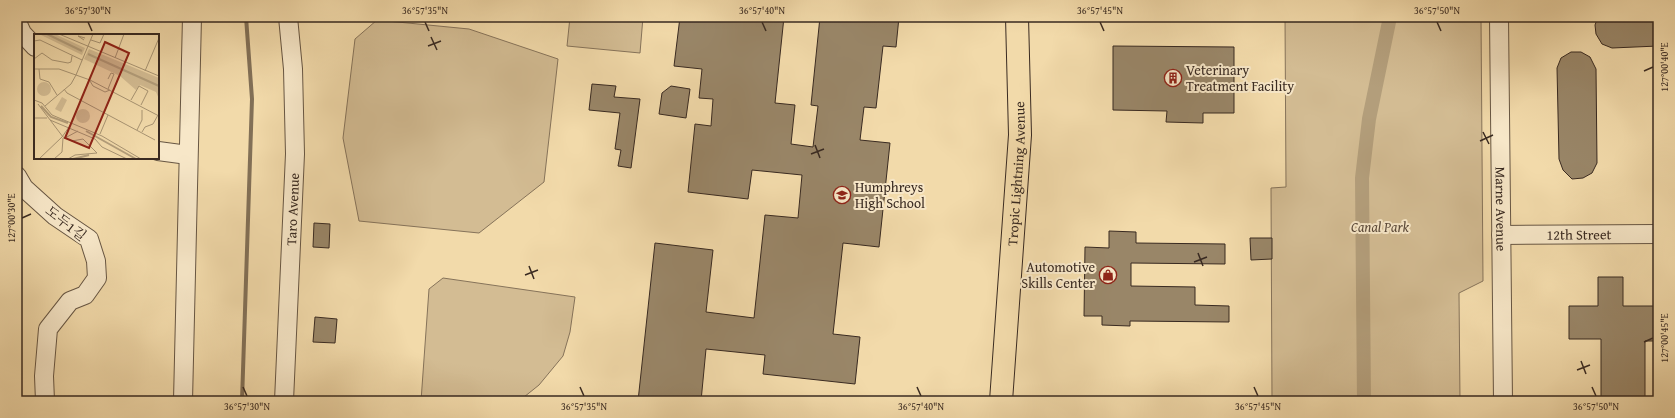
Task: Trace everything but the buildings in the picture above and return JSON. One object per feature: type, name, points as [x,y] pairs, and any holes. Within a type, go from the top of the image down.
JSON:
[{"type":"main road","name":"Tropic Lightning Avenue","points":[[1001,401],[1020,135],[1017,17]]},
{"type":"street","points":[[184,401],[192,17]]},
{"type":"street","name":"Taro Avenue","points":[[284,401],[295,154],[293,70],[288,17]]},
{"type":"street","name":"Marne Avenue","points":[[1499,17],[1503,401]]},
{"type":"street","points":[[17,22],[22,33],[34,46]]},
{"type":"street","points":[[159,151],[188,155]]},
{"type":"street","name":"도두1길","points":[[17,176],[24,188],[55,216],[89,239],[96,261],[97,278],[85,295],[70,301],[48,329],[44,376],[45,401]]},
{"type":"street","name":"12th Street","points":[[1501,235],[1658,234]]},
{"type":"green space","points":[[570,17],[643,17],[640,53],[567,46]]},
{"type":"green space","name":"Canal Park","points":[[1285,17],[1481,17],[1483,281],[1459,293],[1460,401],[1272,401],[1271,188],[1286,187]]},
{"type":"green space","points":[[377,20],[469,29],[558,59],[544,182],[479,233],[359,221],[343,138],[355,39]]},
{"type":"green space","points":[[443,278],[575,297],[570,332],[563,356],[539,385],[519,401],[421,401],[429,289]]},
{"type":"waterway","points":[[242,401],[252,99],[246,17]]},
{"type":"waterway","points":[[1364,401],[1362,178],[1369,119],[1390,17]]},
{"type":"place","name":"Veterinary Treatment Facility","points":[[1173,78]]},
{"type":"place","name":"Humphreys High School","points":[[842,195]]},
{"type":"place","name":"Automotive Skills Center","points":[[1108,275]]}]
